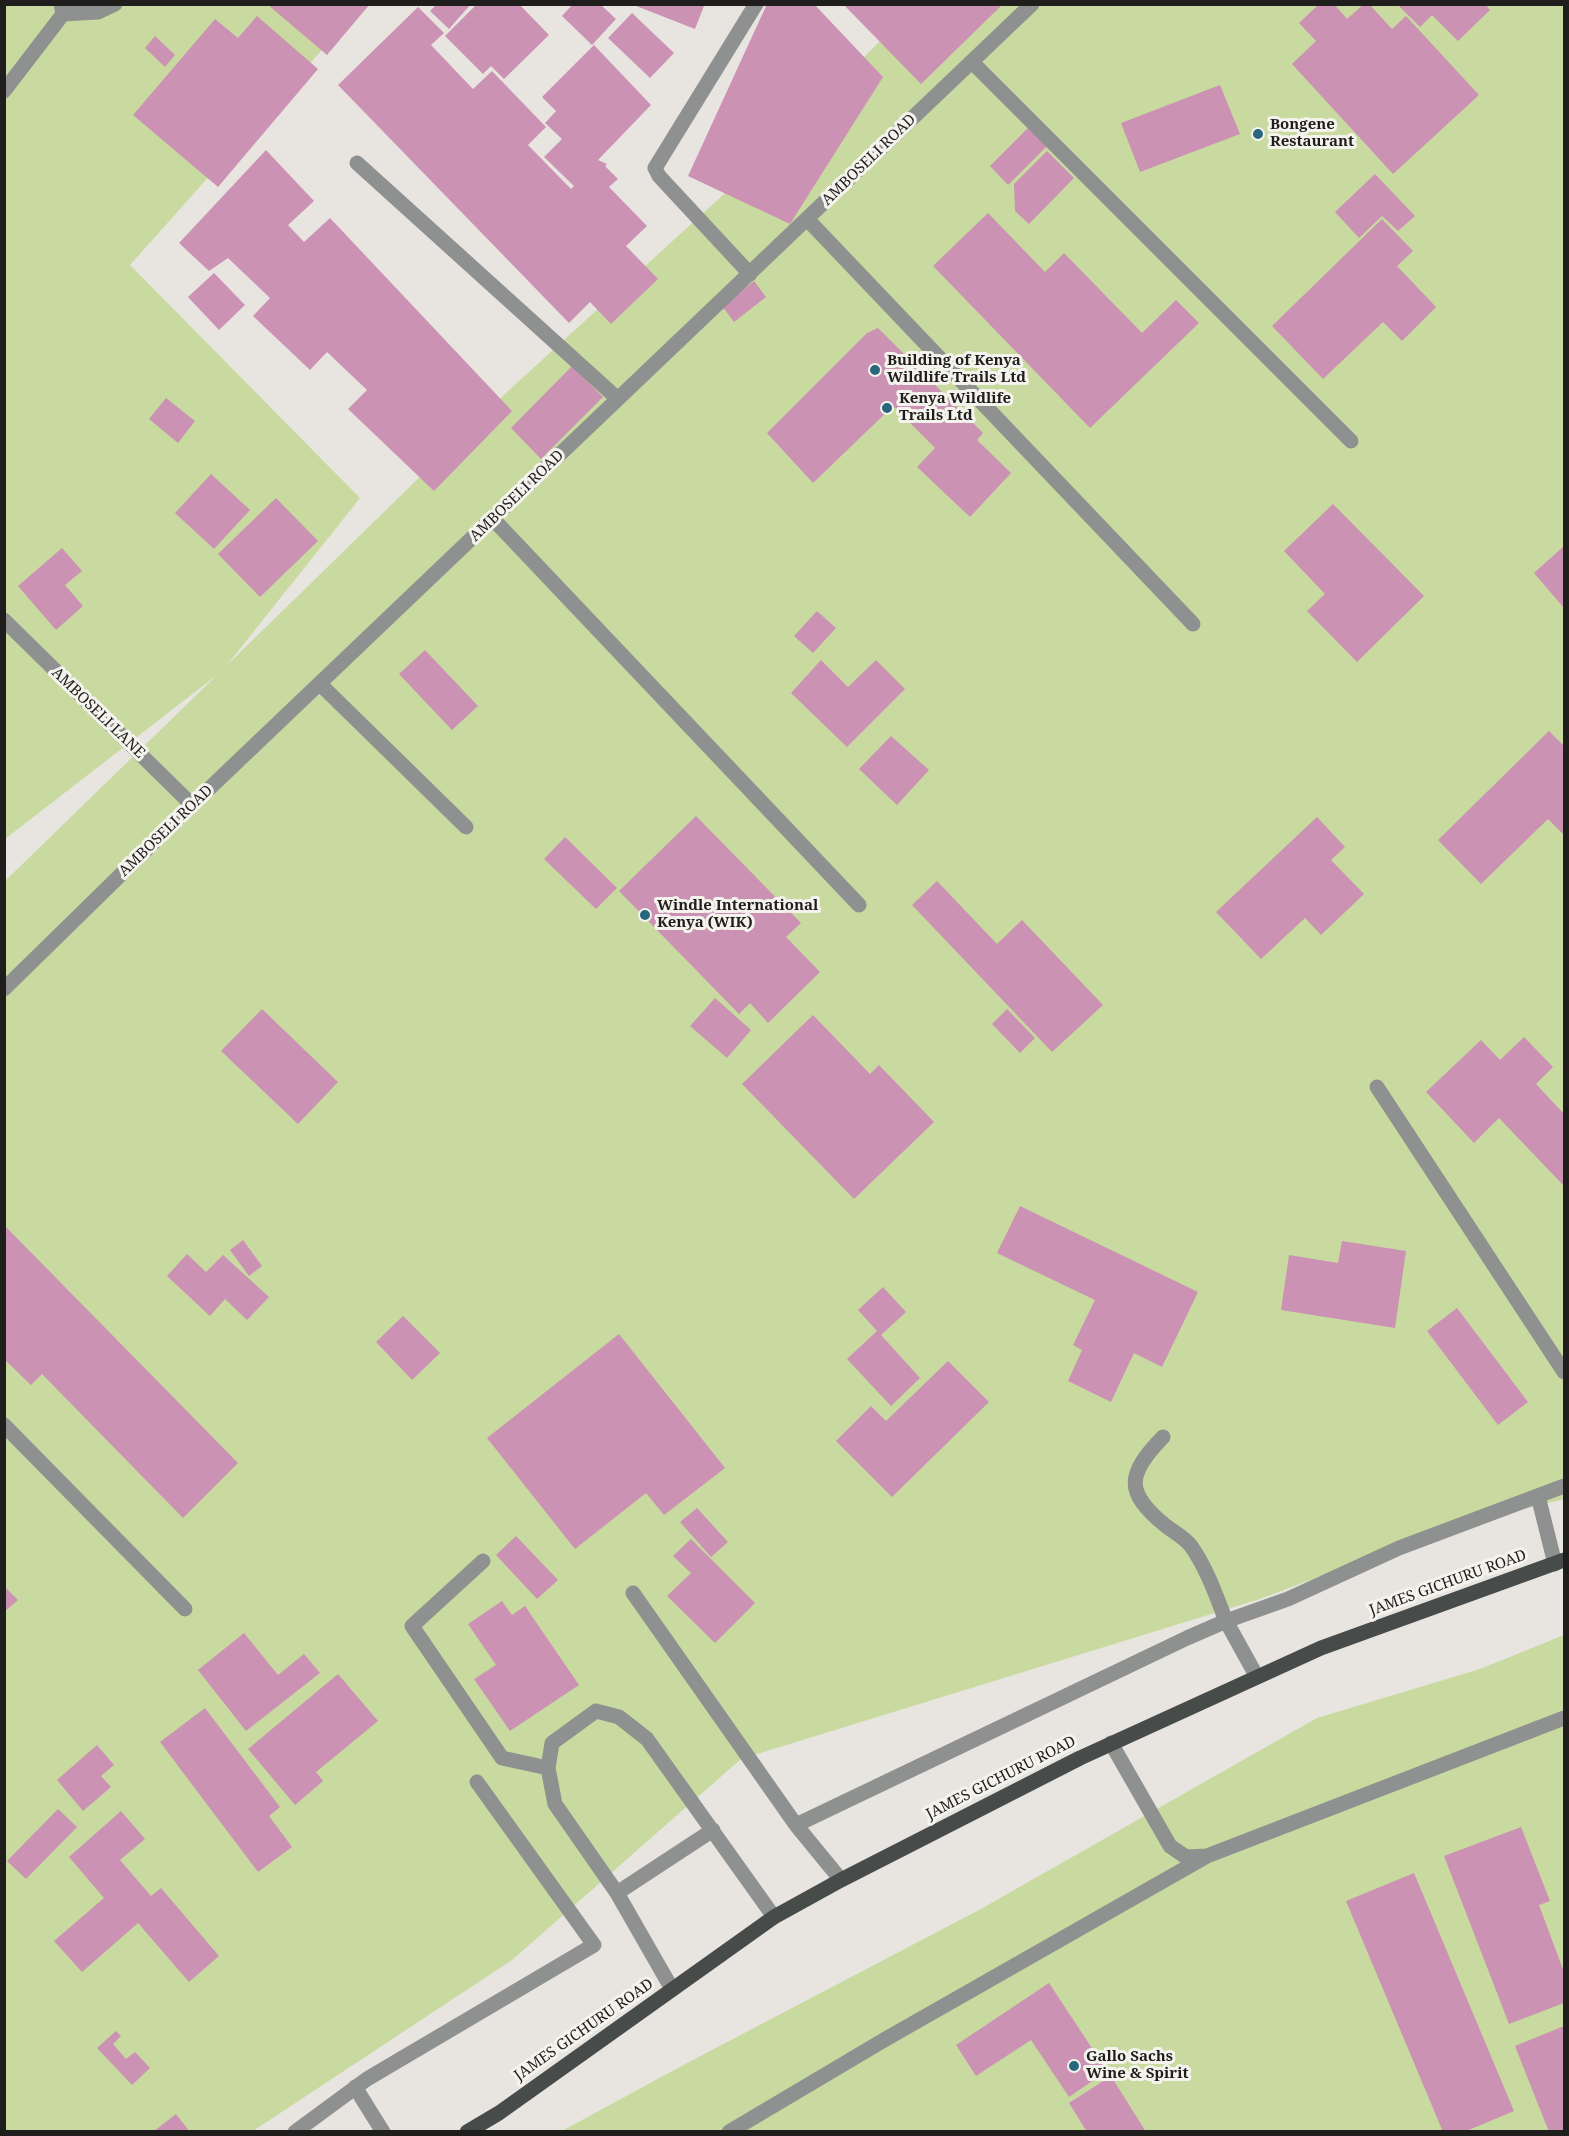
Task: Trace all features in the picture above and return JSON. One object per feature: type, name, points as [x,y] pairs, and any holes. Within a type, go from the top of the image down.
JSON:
[{"type":"main road","name":"JAMES GICHURU ROAD","points":[[466,2132],[499,2113],[774,1917],[841,1880],[1111,1743],[1321,1648],[1560,1562]]},
{"type":"main road","name":"JAMES GICHURU ROAD","points":[[486,2132],[499,2113]]},
{"type":"street","points":[[4,91],[62,9],[98,12],[115,4]]},
{"type":"street","points":[[750,274],[659,176],[655,168],[756,4]]},
{"type":"street","name":"AMBOSELI ROAD","points":[[4,989],[192,805],[1032,4]]},
{"type":"street","points":[[972,62],[1351,441]]},
{"type":"street","points":[[357,163],[618,399]]},
{"type":"street","points":[[807,219],[1193,624]]},
{"type":"street","points":[[493,519],[859,905]]},
{"type":"street","name":"AMBOSELI LANE","points":[[6,627],[192,805]]},
{"type":"street","points":[[320,684],[466,827]]},
{"type":"street","points":[[1377,1087],[1564,1372]]},
{"type":"street","points":[[4,1425],[185,1609]]},
{"type":"street","points":[[1163,1437],[1140,1465],[1135,1485],[1136,1495],[1154,1516],[1190,1544],[1209,1576],[1226,1621],[1257,1677]]},
{"type":"street","points":[[796,1825],[1176,1643],[1226,1621],[1288,1599],[1399,1548],[1564,1486]]},
{"type":"street","points":[[1538,1496],[1560,1562]]},
{"type":"street","points":[[483,1561],[411,1626],[502,1758],[548,1768]]},
{"type":"street","points":[[633,1593],[796,1825],[841,1880]]},
{"type":"street","points":[[672,1989],[617,1893],[555,1804],[548,1768],[552,1743],[596,1711],[619,1717],[647,1739],[774,1917]]},
{"type":"street","points":[[729,2132],[884,2040],[1207,1856],[1564,1718]]},
{"type":"street","points":[[1111,1743],[1170,1846],[1186,1857],[1207,1856]]},
{"type":"street","points":[[295,2132],[355,2087],[594,1945],[477,1782]]},
{"type":"street","points":[[617,1893],[713,1830]]},
{"type":"street","points":[[355,2087],[383,2132]]},
{"type":"green space","points":[[5,5],[362,5],[130,265],[360,498],[227,665],[507,392],[758,163],[916,5],[1564,5],[1564,1499],[1445,1529],[1260,1599],[741,1759],[512,1960],[253,2131],[5,2131],[5,881],[217,675],[5,839]]},
{"type":"green space","points":[[1564,1635],[1564,2131],[560,2132],[979,1910],[1317,1718],[1480,1669]]},
{"type":"building","points":[[267,4],[370,4],[327,55]]},
{"type":"building","points":[[437,4],[471,4],[449,29],[430,11]]},
{"type":"building","points":[[477,4],[519,4],[549,35],[504,79],[491,66],[483,74],[445,36]]},
{"type":"building","points":[[573,4],[600,4],[616,19],[592,45],[562,16]]},
{"type":"building","points":[[631,4],[699,4],[704,6],[695,29]]},
{"type":"building","points":[[767,4],[814,4],[883,77],[790,224],[688,176]]},
{"type":"building","points":[[1319,4],[1334,4],[1347,19],[1364,4],[1369,4],[1392,29],[1406,16],[1479,95],[1393,174],[1292,64],[1316,41],[1299,23]]},
{"type":"building","points":[[1397,4],[1485,4],[1490,10],[1458,41],[1432,15],[1420,27]]},
{"type":"building","points":[[844,5],[1002,5],[921,84]]},
{"type":"building","points":[[418,7],[444,33],[431,45],[473,89],[492,71],[546,127],[528,145],[571,189],[574,186],[544,157],[562,139],[545,123],[556,111],[542,97],[594,45],[651,105],[598,160],[607,164],[605,166],[618,179],[609,187],[647,226],[626,246],[658,279],[611,324],[590,302],[569,323],[338,85]]},
{"type":"building","points":[[632,13],[674,53],[650,78],[608,38]]},
{"type":"building","points":[[257,16],[318,69],[218,187],[133,115],[215,19],[238,38]]},
{"type":"building","points":[[155,36],[175,55],[165,67],[145,48]]},
{"type":"building","points":[[1220,85],[1240,134],[1140,172],[1121,123]]},
{"type":"building","points":[[1029,127],[1047,146],[1008,185],[990,166]]},
{"type":"building","points":[[266,150],[314,201],[288,225],[304,242],[330,218],[512,411],[434,491],[348,409],[367,390],[327,352],[310,370],[253,316],[270,298],[228,258],[209,271],[179,243]]},
{"type":"building","points":[[1047,151],[1074,178],[1029,224],[1015,211],[1014,184]]},
{"type":"building","points":[[1375,174],[1415,216],[1398,231],[1382,216],[1359,238],[1335,212]]},
{"type":"building","points":[[988,213],[1045,272],[1064,253],[1142,333],[1176,300],[1199,323],[1090,428],[933,266]]},
{"type":"building","points":[[1382,219],[1413,251],[1397,266],[1436,307],[1402,341],[1383,322],[1323,379],[1272,326]]},
{"type":"building","points":[[214,273],[245,305],[219,330],[188,297]]},
{"type":"building","points":[[754,281],[766,297],[734,322],[722,306]]},
{"type":"building","name":"Building of Kenya Wildlife Trails Ltd","points":[[878,328],[983,433],[977,440],[1011,473],[970,517],[917,467],[935,448],[893,406],[813,483],[767,433],[867,333]]},
{"type":"building","points":[[572,366],[603,397],[541,459],[511,428]]},
{"type":"building","points":[[166,398],[195,421],[178,443],[149,419]]},
{"type":"building","points":[[211,474],[250,510],[214,549],[175,513]]},
{"type":"building","points":[[276,498],[318,541],[260,597],[218,554]]},
{"type":"building","points":[[1333,504],[1424,596],[1357,662],[1307,611],[1325,594],[1284,551]]},
{"type":"building","points":[[1564,546],[1564,608],[1534,573]]},
{"type":"building","points":[[62,548],[82,571],[65,585],[83,606],[56,630],[18,586]]},
{"type":"building","points":[[817,611],[836,628],[813,653],[794,636]]},
{"type":"building","points":[[425,650],[478,706],[452,730],[399,674]]},
{"type":"building","points":[[821,660],[848,687],[876,660],[905,689],[847,747],[791,693]]},
{"type":"building","points":[[1549,731],[1564,746],[1564,835],[1548,819],[1481,884],[1438,840]]},
{"type":"building","points":[[891,736],[929,770],[897,805],[859,769]]},
{"type":"building","points":[[696,816],[801,923],[786,937],[820,972],[768,1023],[750,1003],[739,1014],[619,891]]},
{"type":"building","points":[[1317,817],[1345,847],[1331,860],[1364,894],[1321,935],[1305,918],[1261,959],[1216,912]]},
{"type":"building","points":[[565,837],[617,888],[596,909],[544,859]]},
{"type":"building","points":[[937,881],[997,944],[1022,920],[1103,1005],[1052,1052],[912,905]]},
{"type":"building","points":[[715,998],[751,1030],[727,1058],[690,1026]]},
{"type":"building","points":[[262,1009],[338,1082],[298,1124],[221,1051]]},
{"type":"building","points":[[1007,1009],[1035,1038],[1020,1053],[992,1024]]},
{"type":"building","points":[[813,1015],[870,1074],[879,1065],[934,1122],[854,1199],[742,1084]]},
{"type":"building","points":[[1524,1037],[1553,1067],[1536,1084],[1564,1114],[1564,1186],[1499,1118],[1474,1143],[1426,1092],[1481,1040],[1500,1060]]},
{"type":"building","points":[[1020,1206],[1198,1292],[1162,1367],[1134,1353],[1111,1402],[1068,1381],[1082,1350],[1073,1345],[1095,1300],[997,1253]]},
{"type":"building","points":[[4,1225],[238,1463],[183,1518],[42,1374],[31,1385],[4,1359]]},
{"type":"building","points":[[243,1240],[262,1266],[249,1276],[230,1250]]},
{"type":"building","points":[[1342,1241],[1406,1251],[1395,1328],[1281,1310],[1289,1255],[1338,1263]]},
{"type":"building","points":[[187,1254],[206,1272],[223,1255],[269,1297],[247,1320],[225,1299],[210,1316],[167,1276]]},
{"type":"building","points":[[883,1287],[906,1312],[881,1335],[920,1378],[891,1406],[847,1359],[877,1331],[858,1310]]},
{"type":"building","points":[[1457,1308],[1528,1402],[1498,1425],[1427,1331]]},
{"type":"building","points":[[403,1316],[440,1353],[412,1380],[376,1342]]},
{"type":"building","points":[[619,1334],[725,1468],[664,1515],[646,1493],[575,1549],[487,1438]]},
{"type":"building","points":[[948,1361],[989,1402],[892,1497],[836,1441],[871,1406],[886,1421]]},
{"type":"building","points":[[697,1508],[728,1542],[711,1557],[680,1522]]},
{"type":"building","points":[[516,1536],[558,1580],[537,1599],[496,1555]]},
{"type":"building","points":[[691,1539],[755,1603],[715,1643],[667,1596],[691,1573],[673,1556]]},
{"type":"building","points":[[4,1586],[18,1600],[4,1612]]},
{"type":"building","points":[[502,1601],[512,1615],[525,1606],[579,1685],[510,1731],[474,1679],[496,1665],[468,1624]]},
{"type":"building","points":[[244,1633],[278,1675],[304,1654],[320,1673],[246,1731],[198,1670]]},
{"type":"building","points":[[338,1674],[378,1721],[316,1772],[323,1781],[295,1805],[248,1749]]},
{"type":"building","points":[[205,1708],[280,1807],[269,1816],[292,1847],[258,1872],[160,1742]]},
{"type":"building","points":[[97,1745],[114,1765],[101,1776],[111,1787],[83,1811],[57,1780]]},
{"type":"building","points":[[58,1809],[77,1827],[26,1879],[7,1861]]},
{"type":"building","points":[[121,1811],[145,1839],[120,1860],[151,1896],[161,1888],[219,1956],[189,1982],[138,1923],[82,1972],[54,1941],[104,1898],[69,1857]]},
{"type":"building","points":[[1521,1827],[1550,1901],[1539,1905],[1564,1972],[1564,2003],[1509,2024],[1444,1856]]},
{"type":"building","points":[[1414,1873],[1514,2111],[1464,2132],[1443,2132],[1346,1901]]},
{"type":"building","points":[[1049,1983],[1107,2071],[1069,2097],[1031,2040],[976,2076],[956,2045]]},
{"type":"building","points":[[1564,2026],[1564,2132],[1549,2132],[1515,2046]]},
{"type":"building","points":[[116,2031],[121,2036],[113,2044],[126,2059],[135,2052],[150,2068],[132,2085],[97,2048]]},
{"type":"building","points":[[1111,2076],[1146,2132],[1087,2132],[1069,2103]]},
{"type":"building","points":[[176,2114],[190,2132],[153,2132]]},
{"type":"place","name":"Bongene Restaurant","points":[[1258,134]]},
{"type":"place","name":"Building of Kenya Wildlife Trails Ltd","points":[[875,370]]},
{"type":"place","name":"Kenya Wildlife Trails Ltd","points":[[887,408]]},
{"type":"place","name":"Windle International Kenya (WIK)","points":[[645,915]]},
{"type":"place","name":"Gallo Sachs Wine & Spirit","points":[[1074,2066]]}]
